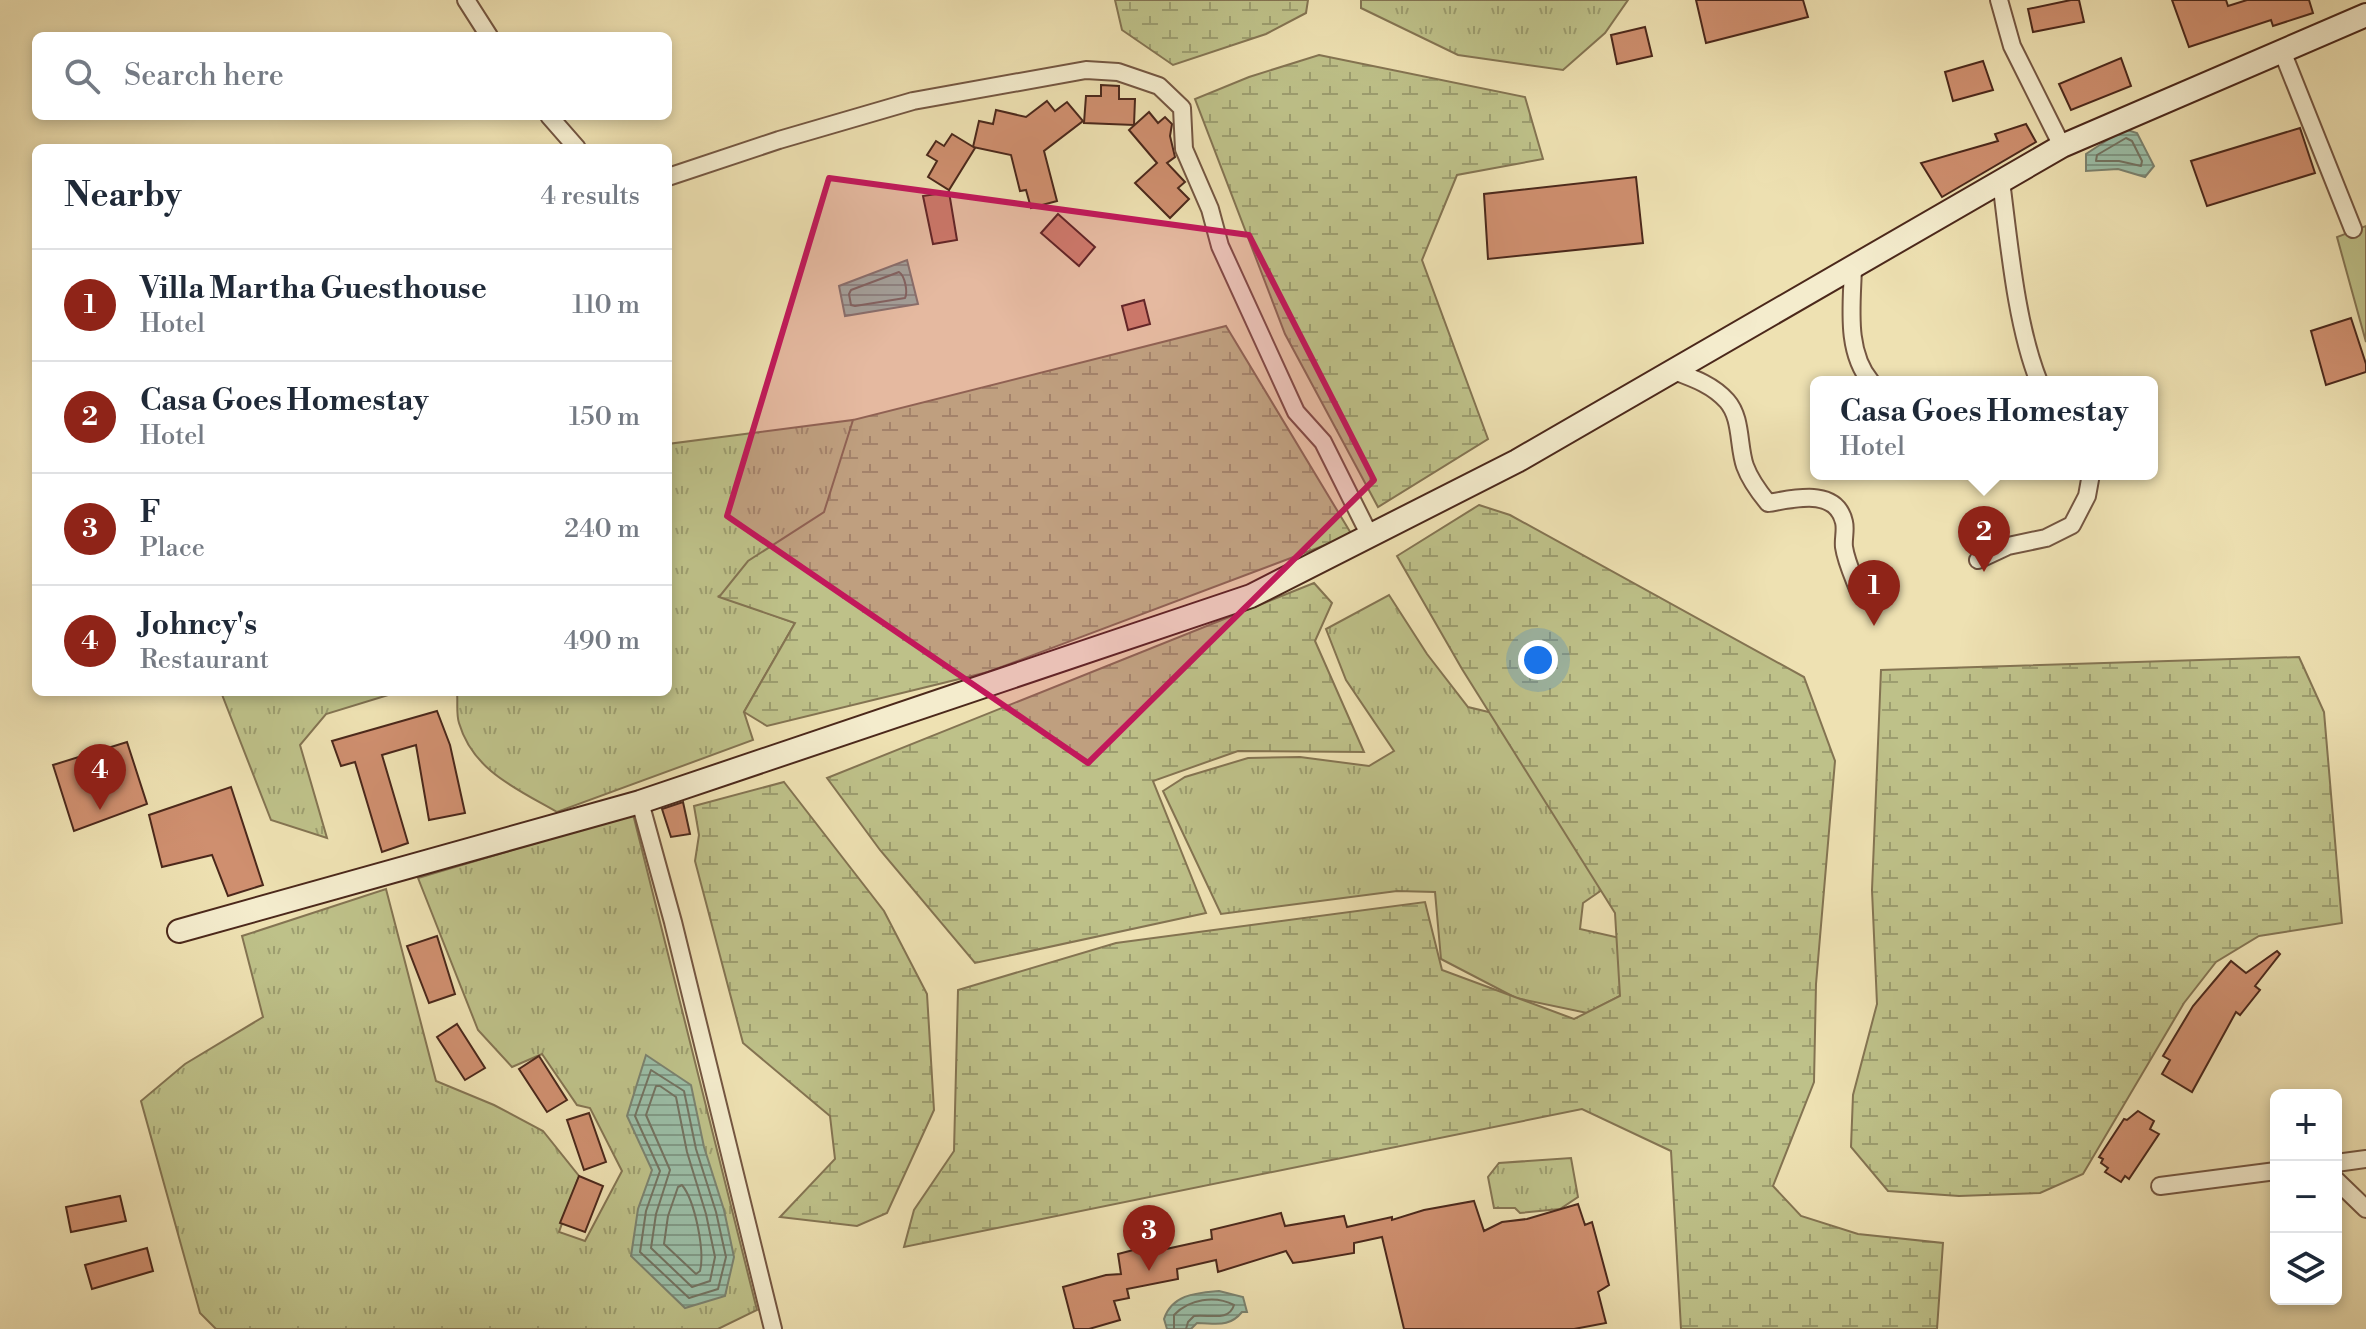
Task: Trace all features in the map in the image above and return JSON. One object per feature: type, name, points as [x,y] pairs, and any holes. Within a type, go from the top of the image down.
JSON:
[{"type":"street","points":[[466,0],[486,32]]},
{"type":"street","points":[[1999,0],[2012,46],[2062,146]]},
{"type":"street","points":[[179,931],[640,802],[1251,596],[1517,461],[2062,146],[2366,15]]},
{"type":"street","points":[[2282,51],[2353,229]]},
{"type":"street","points":[[672,176],[779,140],[913,101],[1086,70],[1118,72],[1159,86],[1182,108],[1184,149],[1210,209],[1220,246],[1296,412],[1323,442],[1370,536]]},
{"type":"street","points":[[552,120],[574,144]]},
{"type":"street","points":[[2001,181],[2017,288],[2031,363],[2036,376]]},
{"type":"street","points":[[1853,267],[1852,333],[1860,368],[1866,376]]},
{"type":"street","points":[[1674,371],[1705,383],[1729,403],[1740,434],[1745,466],[1768,503],[1809,496],[1828,501],[1839,512],[1844,522],[1844,548],[1858,589]]},
{"type":"street","points":[[1978,560],[2008,546],[2046,538],[2072,525],[2087,496],[2090,480]]},
{"type":"street","points":[[640,802],[673,922],[767,1327]]},
{"type":"street","points":[[2342,1162],[2366,1159]]},
{"type":"street","points":[[2160,1186],[2270,1172]]},
{"type":"street","points":[[2342,1186],[2366,1209]]},
{"type":"highlighted area","points":[[829,178],[1249,235],[1374,480],[1088,763],[727,516]]},
{"type":"green space","points":[[1115,0],[1308,0],[1306,13],[1266,34],[1173,65],[1122,30]]},
{"type":"green space","points":[[1361,0],[1628,0],[1605,33],[1563,70],[1458,55],[1361,8]]},
{"type":"green space","points":[[1319,55],[1525,97],[1543,159],[1457,175],[1422,260],[1488,439],[1378,507],[1285,334],[1195,99],[1249,77]]},
{"type":"green space","points":[[2366,226],[2366,342],[2337,237]]},
{"type":"green space","points":[[1226,326],[1352,535],[988,672],[767,726],[744,712],[795,623],[719,597],[748,561],[824,512],[853,420]]},
{"type":"green space","points":[[853,420],[846,484],[826,538],[719,596],[795,623],[744,712],[753,740],[557,812],[498,777],[475,754],[459,723],[457,696],[672,696],[672,443]]},
{"type":"green space","points":[[1479,505],[1510,515],[1804,677],[1835,761],[1816,984],[1814,1082],[1773,1186],[1801,1216],[1858,1234],[1943,1243],[1937,1329],[1681,1329],[1671,1151],[1582,1109],[904,1247],[914,1210],[954,1151],[958,990],[1116,943],[1425,902],[1442,970],[1574,1019],[1620,996],[1615,913],[1462,669],[1397,556]]},
{"type":"green space","points":[[1314,583],[1332,603],[1315,641],[1364,752],[1238,751],[1153,781],[1206,913],[975,963],[880,850],[827,778]]},
{"type":"green space","points":[[1389,595],[1427,654],[1468,707],[1530,722],[1615,881],[1583,903],[1580,929],[1620,938],[1620,996],[1587,1013],[1516,998],[1441,959],[1435,892],[1397,891],[1221,914],[1163,791],[1185,777],[1248,758],[1300,757],[1369,766],[1394,751],[1346,680],[1326,629]]},
{"type":"green space","points":[[2299,657],[2324,712],[2342,923],[2259,936],[2216,962],[2184,1003],[2083,1174],[2040,1193],[1959,1196],[1888,1191],[1851,1147],[1853,1095],[1877,1004],[1872,890],[1881,670]]},
{"type":"green space","points":[[223,696],[385,696],[326,714],[300,745],[327,838],[271,820]]},
{"type":"green space","points":[[784,782],[884,911],[927,994],[934,1110],[887,1213],[857,1226],[780,1217],[835,1159],[830,1116],[743,1043],[695,861],[699,835],[694,806]]},
{"type":"green space","points":[[633,814],[757,1310],[718,1329],[216,1329],[200,1313],[141,1101],[185,1064],[263,1017],[242,936],[386,889],[436,1081],[494,1105],[543,1131],[579,1176],[559,1232],[585,1241],[622,1171],[590,1108],[577,1105],[542,1054],[512,1067],[478,1030],[418,878]]},
{"type":"green space","points":[[1571,1158],[1578,1197],[1560,1209],[1520,1213],[1515,1208],[1494,1208],[1488,1177],[1499,1163]]},
{"type":"water","points":[[2124,129],[2137,133],[2154,166],[2145,177],[2118,169],[2086,171],[2086,154]]},
{"type":"water","points":[[907,260],[918,304],[845,316],[839,286]]},
{"type":"water","points":[[646,1055],[691,1085],[704,1147],[724,1210],[734,1257],[725,1296],[685,1308],[631,1256],[638,1209],[652,1170],[627,1116]]},
{"type":"water","points":[[1219,1291],[1243,1297],[1247,1312],[1242,1312],[1227,1323],[1197,1323],[1191,1329],[1167,1329],[1164,1319],[1173,1304],[1186,1296]]},
{"type":"building","points":[[1696,0],[1803,0],[1808,17],[1706,43]]},
{"type":"building","points":[[2079,0],[2084,22],[2033,32],[2028,9]]},
{"type":"building","points":[[2172,0],[2226,0],[2228,6],[2247,0],[2309,0],[2313,13],[2273,26],[2271,20],[2189,47]]},
{"type":"building","points":[[1645,27],[1652,56],[1617,64],[1611,35]]},
{"type":"building","points":[[2121,58],[2131,86],[2071,110],[2059,84]]},
{"type":"building","points":[[1983,61],[1993,90],[1953,101],[1945,72]]},
{"type":"building","points":[[1101,85],[1119,86],[1119,99],[1135,99],[1134,125],[1084,123],[1086,96],[1101,96]]},
{"type":"building","points":[[1047,101],[1055,111],[1067,102],[1083,121],[1044,151],[1057,201],[1031,208],[1026,190],[1020,191],[1011,155],[973,147],[979,121],[993,124],[996,110],[1026,117]]},
{"type":"building","points":[[1149,112],[1158,123],[1165,117],[1172,124],[1170,136],[1175,157],[1167,163],[1185,182],[1178,188],[1189,199],[1170,218],[1135,183],[1157,163],[1129,130]]},
{"type":"building","points":[[2026,124],[2036,142],[1942,197],[1921,163],[1998,141],[1995,134]]},
{"type":"building","points":[[2300,128],[2315,173],[2207,206],[2191,161]]},
{"type":"building","points":[[952,134],[975,148],[949,190],[928,177],[937,161],[927,155],[936,141],[944,146]]},
{"type":"building","points":[[1636,177],[1643,243],[1488,259],[1484,194]]},
{"type":"building","points":[[949,192],[957,240],[933,244],[923,196]]},
{"type":"building","points":[[1058,214],[1095,247],[1079,266],[1041,233]]},
{"type":"building","points":[[1144,300],[1150,324],[1128,330],[1122,306]]},
{"type":"building","points":[[2351,318],[2366,372],[2326,385],[2311,331]]},
{"type":"building","points":[[437,711],[450,745],[465,813],[429,820],[416,745],[382,755],[408,843],[382,852],[355,762],[341,766],[332,741]]},
{"type":"building","points":[[127,742],[147,804],[74,831],[53,765]]},
{"type":"building","points":[[231,787],[263,885],[228,896],[212,855],[162,867],[149,815]]},
{"type":"building","points":[[683,802],[690,834],[671,837],[662,809]]},
{"type":"building","points":[[437,936],[455,994],[429,1003],[407,946]]},
{"type":"building","points":[[2277,951],[2280,954],[2255,986],[2260,990],[2240,1015],[2236,1012],[2192,1092],[2162,1074],[2170,1060],[2163,1056],[2193,1006],[2231,961],[2246,973]]},
{"type":"building","points":[[457,1024],[485,1068],[465,1080],[437,1037]]},
{"type":"building","points":[[539,1056],[567,1100],[547,1112],[519,1069]]},
{"type":"building","points":[[2138,1111],[2154,1121],[2150,1129],[2159,1134],[2129,1179],[2125,1176],[2121,1182],[2105,1172],[2108,1168],[2099,1157],[2124,1119]]},
{"type":"building","points":[[589,1113],[606,1162],[584,1170],[567,1120]]},
{"type":"building","points":[[579,1176],[603,1186],[585,1232],[560,1223]]},
{"type":"building","points":[[120,1196],[126,1221],[71,1232],[66,1207]]},
{"type":"building","points":[[1474,1201],[1484,1231],[1502,1222],[1527,1219],[1578,1204],[1585,1225],[1592,1222],[1609,1285],[1598,1292],[1606,1323],[1574,1329],[1404,1329],[1382,1237],[1354,1243],[1354,1253],[1307,1261],[1293,1263],[1286,1251],[1218,1272],[1216,1260],[1177,1269],[1178,1279],[1127,1289],[1129,1298],[1114,1301],[1120,1320],[1089,1329],[1074,1329],[1063,1287],[1121,1274],[1118,1254],[1164,1242],[1166,1249],[1212,1239],[1211,1230],[1281,1213],[1285,1226],[1344,1216],[1347,1227]]},
{"type":"building","points":[[147,1248],[153,1271],[92,1289],[85,1265]]},
{"type":"place","name":"Casa Goes Homestay","points":[[1984,572]]},
{"type":"place","name":"Villa Martha Guesthouse","points":[[1874,626]]},
{"type":"place","name":"Johncy's","points":[[100,810]]},
{"type":"place","name":"F","points":[[1149,1271]]}]
